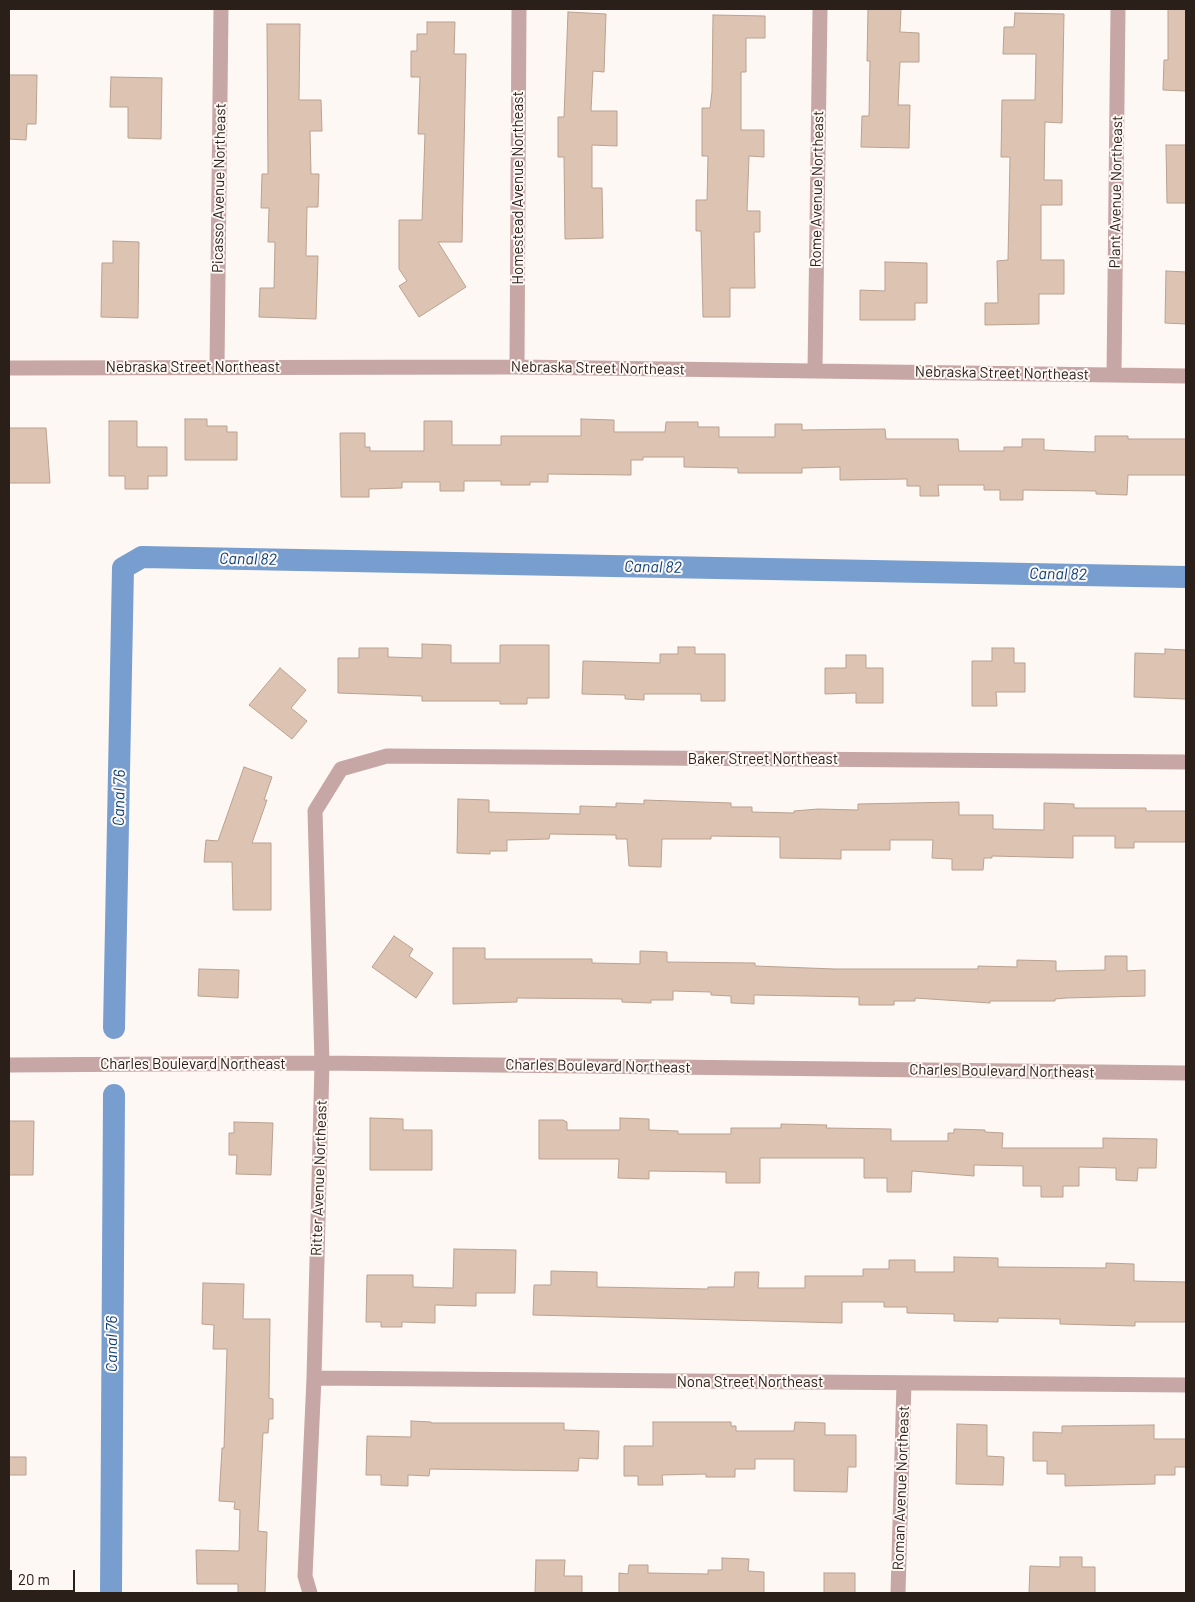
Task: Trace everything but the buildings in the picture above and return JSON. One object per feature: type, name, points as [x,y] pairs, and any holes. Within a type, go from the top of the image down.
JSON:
[{"type":"street","name":"Picasso Avenue Northeast","points":[[217,366],[221,9]]},
{"type":"street","name":"Homestead Avenue Northeast","points":[[518,367],[519,9]]},
{"type":"street","name":"Rome Avenue Northeast","points":[[815,370],[820,9]]},
{"type":"street","name":"Plant Avenue Northeast","points":[[1114,375],[1118,9]]},
{"type":"street","name":"Nebraska Street Northeast","points":[[9,368],[217,366],[518,367],[1186,376]]},
{"type":"street","name":"Baker Street Northeast","points":[[341,769],[387,756],[1186,762]]},
{"type":"street","name":"Ritter Avenue Northeast","points":[[310,1593],[305,1576],[314,1378],[322,1063],[315,811],[341,769]]},
{"type":"street","name":"Charles Boulevard Northeast","points":[[9,1065],[322,1063],[1186,1073]]},
{"type":"street","name":"Nona Street Northeast","points":[[314,1378],[1186,1385]]},
{"type":"street","name":"Roman Avenue Northeast","points":[[898,1593],[904,1383]]},
{"type":"waterway","name":"Canal 82","points":[[114,1028],[123,568],[142,557],[1186,577]]},
{"type":"waterway","name":"Canal 76","points":[[111,1593],[114,1095]]}]
